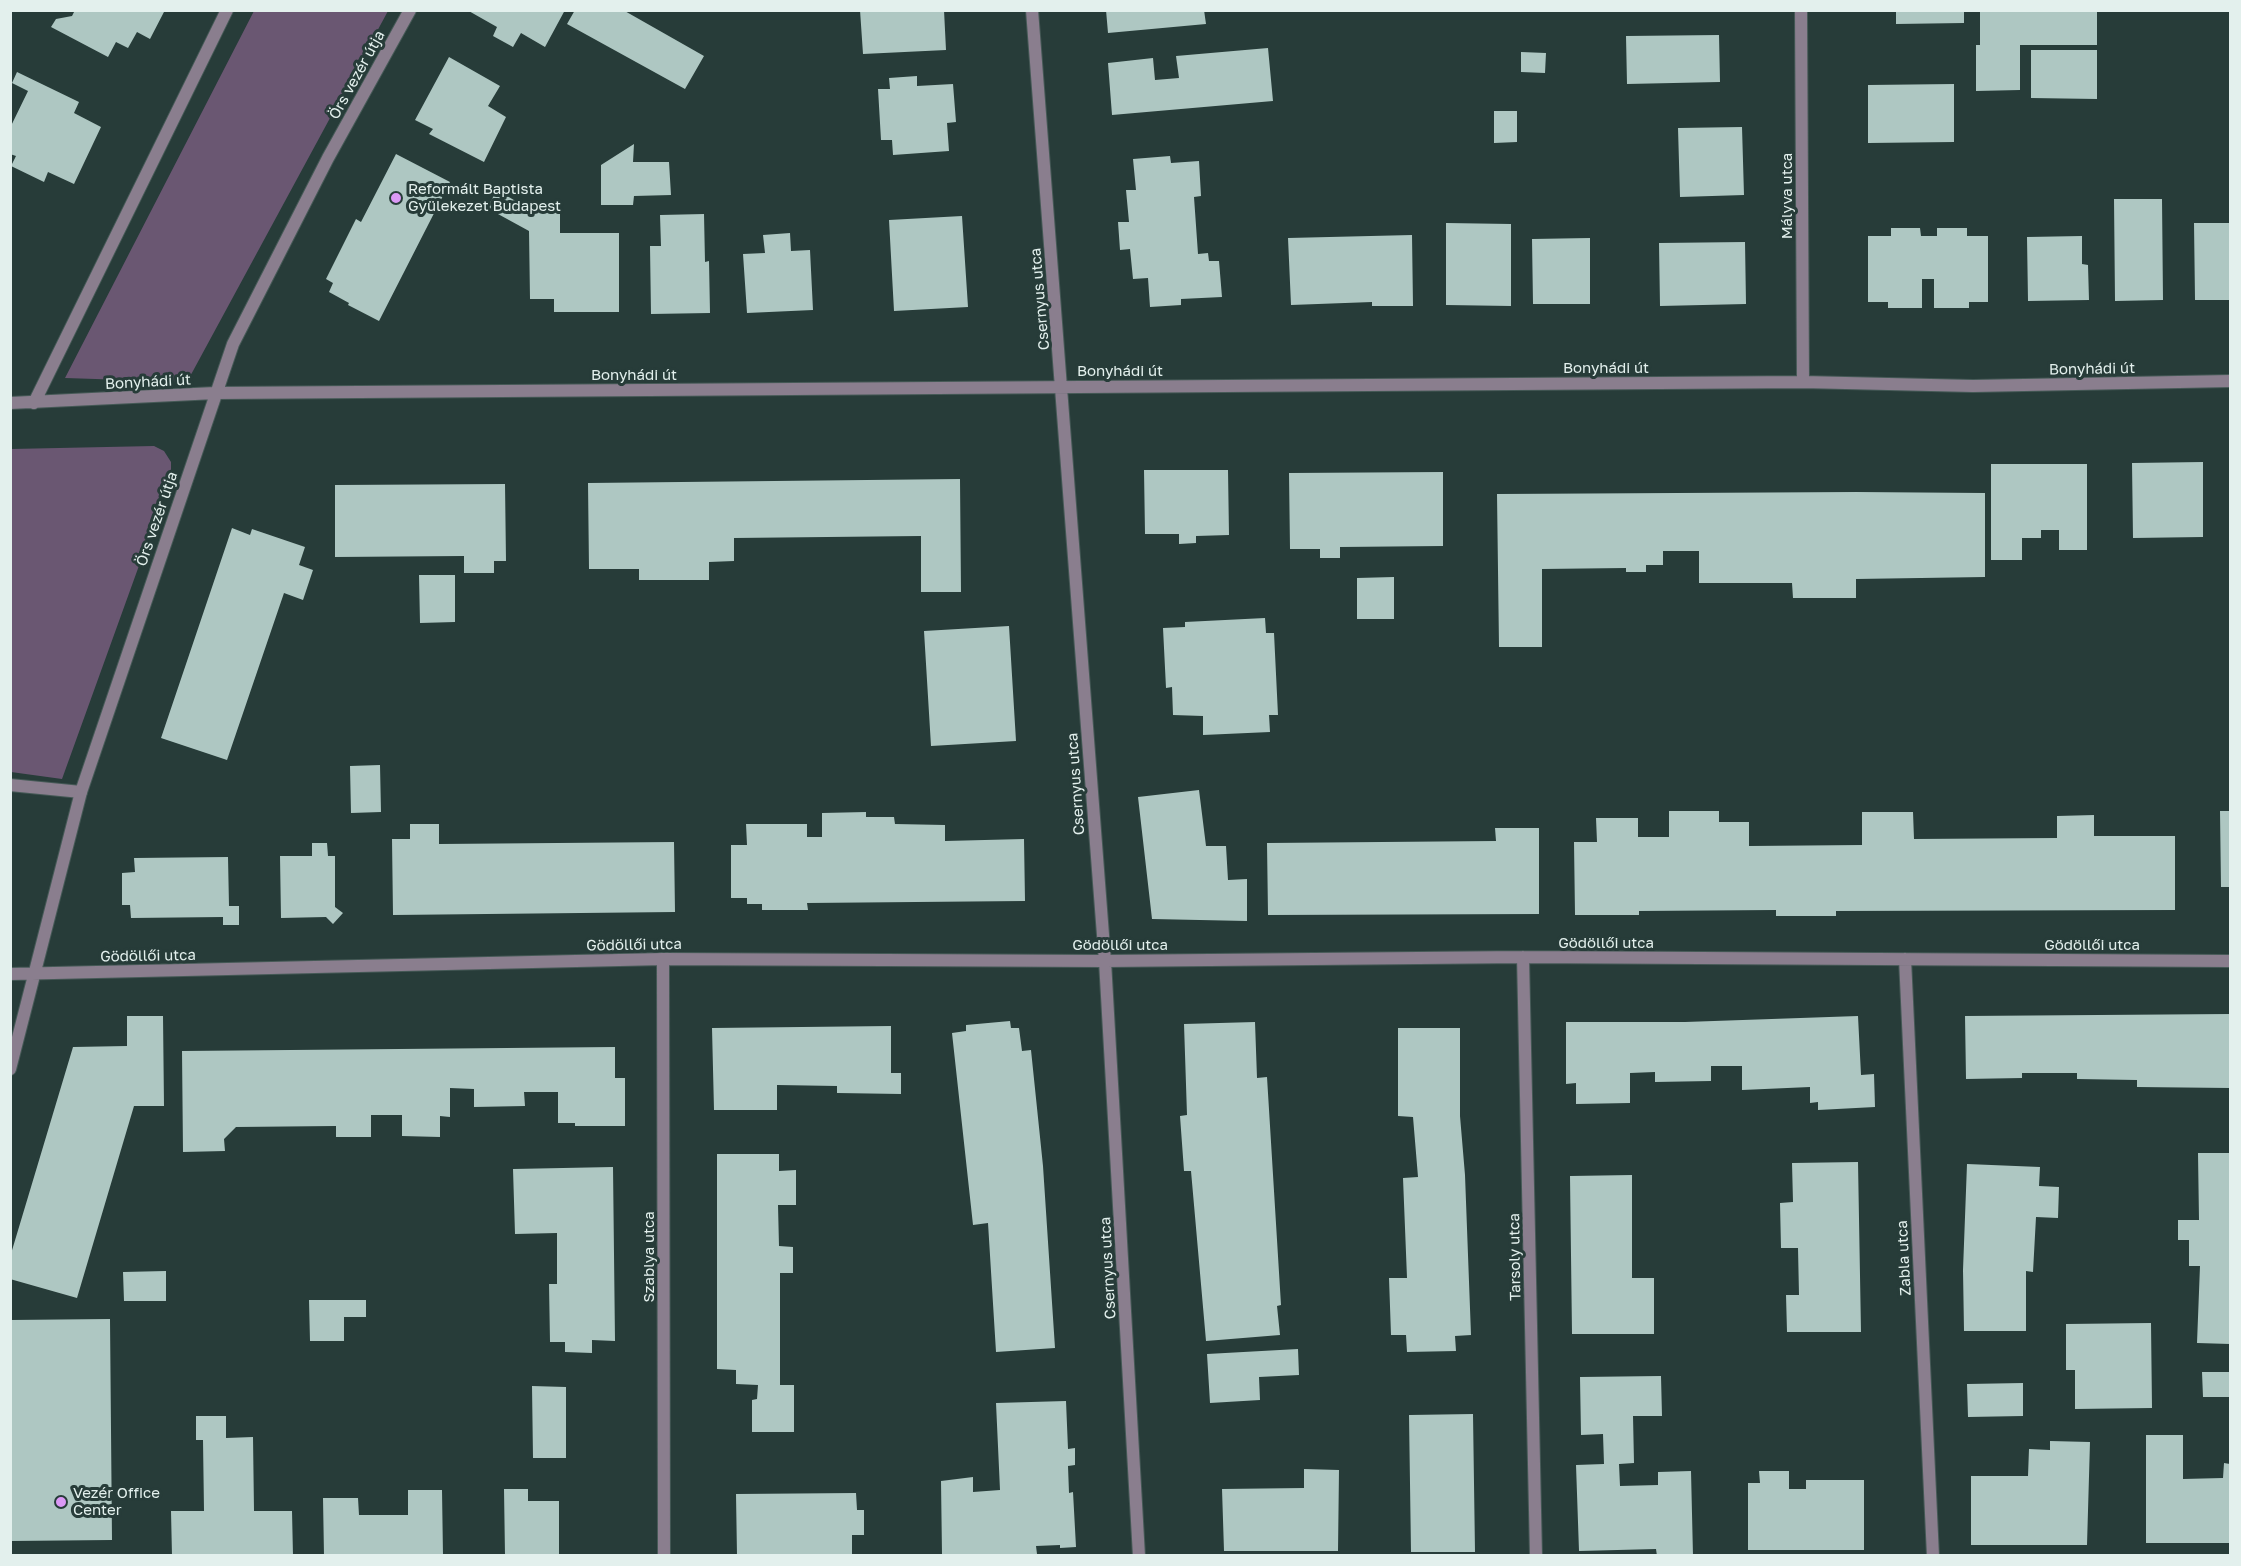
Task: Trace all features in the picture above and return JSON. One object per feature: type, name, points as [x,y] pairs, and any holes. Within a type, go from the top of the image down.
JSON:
[{"type":"street","points":[[34,403],[227,10]]},
{"type":"street","name":"Örs vezér útja","points":[[10,1069],[81,792],[215,393],[238,333],[328,158],[410,10]]},
{"type":"street","name":"Csernyus utca","points":[[1032,10],[1104,960],[1139,1556]]},
{"type":"street","name":"Mályva utca","points":[[1801,10],[1803,382]]},
{"type":"street","name":"Bonyhádi út","points":[[10,403],[215,393],[1803,382],[1973,386],[2230,381]]},
{"type":"street","points":[[10,785],[81,792]]},
{"type":"street","name":"Gödöllői utca","points":[[10,974],[663,959],[1104,960],[1523,957],[2230,961]]},
{"type":"street","name":"Tarsoly utca","points":[[1523,957],[1536,1556]]},
{"type":"street","name":"Szablya utca","points":[[663,959],[664,1556]]},
{"type":"street","name":"Zabla utca","points":[[1905,959],[1933,1556]]},
{"type":"shaded area","points":[[254,11],[388,11],[187,382],[65,378]]},
{"type":"shaded area","points":[[154,446],[164,451],[171,462],[171,477],[62,779],[11,772],[11,449]]},
{"type":"building","points":[[75,10],[165,10],[150,39],[137,32],[128,48],[116,42],[108,57],[51,27],[56,19],[72,16]]},
{"type":"building","points":[[467,10],[565,10],[545,47],[521,33],[513,47],[493,36],[497,27]]},
{"type":"building","points":[[575,10],[623,10],[704,56],[685,89],[567,24]]},
{"type":"building","points":[[860,10],[944,10],[946,50],[863,54]]},
{"type":"building","points":[[1106,10],[1204,10],[1206,24],[1108,33]]},
{"type":"building","points":[[1896,10],[1964,10],[1964,23],[1896,24]]},
{"type":"building","points":[[1980,10],[2097,10],[2097,45],[2020,45],[2020,90],[1976,91],[1976,45],[1980,45]]},
{"type":"building","points":[[1719,35],[1720,82],[1627,84],[1626,36]]},
{"type":"building","points":[[1268,48],[1273,101],[1112,115],[1108,63],[1153,58],[1155,80],[1179,78],[1176,56]]},
{"type":"building","points":[[2031,50],[2097,50],[2097,99],[2031,98]]},
{"type":"building","points":[[1521,52],[1546,53],[1545,73],[1521,72]]},
{"type":"building","points":[[449,57],[500,86],[488,106],[506,117],[484,162],[429,134],[433,129],[415,120]]},
{"type":"building","points":[[17,72],[79,102],[74,113],[101,127],[74,184],[48,172],[44,182],[11,166],[16,156],[10,154],[10,128],[28,91],[12,83]]},
{"type":"building","points":[[917,76],[917,86],[953,84],[956,122],[947,123],[949,151],[893,155],[892,140],[881,140],[878,89],[890,89],[889,78]]},
{"type":"building","points":[[1954,84],[1954,142],[1868,143],[1868,85]]},
{"type":"building","points":[[1494,111],[1517,111],[1517,142],[1494,143]]},
{"type":"building","points":[[1742,127],[1744,195],[1680,197],[1678,128]]},
{"type":"building","points":[[634,144],[633,162],[669,162],[671,195],[634,196],[633,205],[601,205],[601,165]]},
{"type":"building","points":[[396,154],[450,182],[379,321],[329,292],[333,283],[326,279],[356,219],[361,222]]},
{"type":"building","points":[[1170,156],[1171,163],[1199,161],[1201,196],[1194,197],[1198,254],[1208,253],[1209,261],[1219,261],[1222,297],[1181,299],[1181,305],[1150,307],[1148,278],[1133,279],[1130,249],[1120,250],[1118,222],[1129,222],[1126,190],[1136,190],[1133,159]]},
{"type":"building","points":[[497,190],[529,209],[560,209],[560,233],[619,233],[619,312],[554,312],[554,299],[530,299],[529,231],[487,208]]},
{"type":"building","points":[[2114,199],[2162,199],[2163,300],[2115,301]]},
{"type":"building","points":[[704,214],[705,262],[709,261],[710,313],[651,314],[650,246],[661,246],[660,215]]},
{"type":"building","points":[[962,216],[968,307],[894,311],[889,220]]},
{"type":"building","points":[[1446,223],[1511,224],[1511,306],[1446,305]]},
{"type":"building","points":[[2194,223],[2230,223],[2230,300],[2195,300]]},
{"type":"building","points":[[1891,228],[1920,228],[1921,236],[1937,236],[1937,228],[1967,228],[1967,236],[1988,236],[1988,302],[1969,302],[1969,308],[1934,308],[1934,279],[1922,279],[1922,308],[1888,308],[1888,302],[1868,302],[1868,236],[1891,236]]},
{"type":"building","points":[[790,233],[791,251],[810,250],[813,310],[747,313],[743,254],[765,253],[763,235]]},
{"type":"building","points":[[1412,235],[1413,306],[1372,306],[1372,302],[1291,305],[1288,238]]},
{"type":"building","points":[[2082,236],[2082,264],[2088,265],[2089,300],[2028,301],[2027,237]]},
{"type":"building","points":[[1590,238],[1590,304],[1533,304],[1532,239]]},
{"type":"building","points":[[1745,242],[1746,304],[1660,306],[1659,243]]},
{"type":"building","points":[[2203,462],[2203,537],[2133,538],[2132,463]]},
{"type":"building","points":[[1991,464],[2087,464],[2087,550],[2059,550],[2059,530],[2041,530],[2041,538],[2022,538],[2022,560],[1991,560]]},
{"type":"building","points":[[1144,470],[1228,470],[1229,535],[1196,536],[1196,543],[1179,544],[1179,534],[1145,534]]},
{"type":"building","points":[[1443,472],[1443,546],[1340,547],[1340,558],[1320,558],[1320,549],[1290,549],[1289,473]]},
{"type":"building","points":[[960,479],[961,592],[921,592],[921,536],[734,538],[734,561],[709,562],[709,580],[639,580],[639,569],[589,569],[588,483]]},
{"type":"building","points":[[505,484],[506,561],[494,561],[494,573],[464,573],[464,556],[335,557],[335,485]]},
{"type":"building","points":[[1985,493],[1985,577],[1856,579],[1856,598],[1793,598],[1792,583],[1699,583],[1699,551],[1663,551],[1663,565],[1646,565],[1646,572],[1626,572],[1626,568],[1542,569],[1542,647],[1499,647],[1497,494]]},
{"type":"building","points":[[232,528],[250,535],[252,529],[305,547],[299,565],[313,570],[303,600],[284,593],[227,760],[161,738]]},
{"type":"building","points":[[419,575],[455,575],[455,622],[420,623]]},
{"type":"building","points":[[1394,577],[1394,619],[1357,619],[1357,578]]},
{"type":"building","points":[[1265,618],[1266,633],[1274,633],[1278,715],[1269,715],[1270,732],[1203,735],[1203,716],[1173,715],[1172,687],[1166,688],[1163,628],[1185,627],[1185,622]]},
{"type":"building","points":[[1009,626],[1016,741],[931,746],[924,631]]},
{"type":"building","points":[[380,765],[381,812],[351,813],[350,766]]},
{"type":"building","points":[[1199,790],[1206,846],[1226,846],[1228,880],[1247,879],[1247,921],[1152,919],[1138,797]]},
{"type":"building","points":[[1669,811],[1719,811],[1719,822],[1749,822],[1749,846],[1862,845],[1862,812],[1913,812],[1914,839],[2057,838],[2057,816],[2094,815],[2094,836],[2175,836],[2175,910],[1836,911],[1836,916],[1776,916],[1776,910],[1639,911],[1639,915],[1575,915],[1574,842],[1597,842],[1596,818],[1638,818],[1638,837],[1669,837]]},
{"type":"building","points":[[2220,811],[2230,811],[2230,887],[2221,887]]},
{"type":"building","points":[[866,812],[866,817],[894,817],[895,824],[945,825],[945,841],[1024,839],[1025,901],[807,903],[808,910],[762,910],[762,904],[747,904],[747,898],[731,898],[731,845],[747,845],[746,824],[807,824],[807,837],[822,837],[822,813]]},
{"type":"building","points":[[410,824],[439,824],[439,844],[674,842],[675,912],[393,915],[392,839],[410,839]]},
{"type":"building","points":[[1495,828],[1539,828],[1539,914],[1268,915],[1267,843],[1496,841]]},
{"type":"building","points":[[312,843],[327,843],[328,856],[335,856],[335,907],[343,913],[333,924],[326,917],[281,918],[280,856],[312,856]]},
{"type":"building","points":[[228,857],[229,906],[239,906],[239,925],[223,925],[223,917],[131,918],[130,905],[122,905],[122,873],[135,872],[134,858]]},
{"type":"building","points":[[2230,1014],[2230,1088],[2137,1087],[2137,1080],[2077,1079],[2077,1073],[2022,1073],[2022,1078],[1966,1079],[1965,1016]]},
{"type":"building","points":[[127,1016],[163,1016],[164,1106],[134,1106],[77,1298],[10,1279],[10,1257],[73,1047],[127,1046]]},
{"type":"building","points":[[1858,1016],[1861,1075],[1874,1074],[1875,1107],[1818,1110],[1818,1102],[1810,1103],[1810,1087],[1742,1090],[1742,1066],[1711,1066],[1711,1081],[1655,1082],[1655,1072],[1630,1073],[1630,1103],[1576,1104],[1576,1083],[1566,1084],[1566,1022],[1685,1022]]},
{"type":"building","points":[[1010,1021],[1011,1028],[1019,1028],[1022,1051],[1031,1050],[1043,1166],[1055,1348],[996,1352],[988,1223],[973,1225],[952,1033],[966,1031],[966,1025]]},
{"type":"building","points":[[1255,1022],[1257,1078],[1267,1077],[1281,1305],[1277,1306],[1280,1335],[1206,1341],[1191,1171],[1184,1171],[1180,1116],[1187,1115],[1184,1024]]},
{"type":"building","points":[[891,1026],[891,1073],[901,1073],[901,1094],[837,1093],[837,1086],[777,1085],[777,1110],[714,1110],[712,1028]]},
{"type":"building","points":[[1398,1028],[1460,1028],[1460,1116],[1465,1175],[1471,1335],[1455,1336],[1456,1351],[1407,1352],[1406,1335],[1391,1335],[1389,1278],[1407,1278],[1403,1178],[1418,1177],[1413,1117],[1398,1116]]},
{"type":"building","points":[[615,1047],[615,1078],[625,1078],[625,1126],[575,1126],[575,1123],[558,1123],[558,1092],[524,1092],[525,1106],[474,1107],[474,1089],[450,1088],[450,1117],[440,1116],[440,1137],[402,1136],[402,1115],[371,1115],[371,1137],[336,1137],[336,1126],[236,1127],[224,1139],[225,1151],[183,1152],[182,1051]]},
{"type":"building","points":[[2198,1153],[2230,1153],[2230,1344],[2197,1343],[2200,1266],[2189,1266],[2189,1240],[2178,1240],[2178,1220],[2199,1220]]},
{"type":"building","points":[[717,1154],[779,1154],[779,1171],[796,1170],[796,1205],[778,1205],[779,1246],[793,1247],[793,1273],[780,1273],[780,1385],[794,1385],[794,1432],[752,1432],[752,1400],[757,1399],[758,1385],[736,1384],[736,1370],[717,1369]]},
{"type":"building","points":[[1858,1162],[1861,1332],[1787,1332],[1786,1295],[1799,1295],[1798,1248],[1781,1248],[1780,1203],[1793,1202],[1792,1163]]},
{"type":"building","points":[[1967,1164],[2040,1167],[2039,1186],[2059,1187],[2058,1218],[2036,1217],[2033,1272],[2026,1271],[2026,1331],[1964,1331],[1963,1270]]},
{"type":"building","points":[[613,1167],[615,1341],[592,1340],[592,1353],[565,1352],[565,1342],[550,1342],[549,1284],[557,1284],[557,1233],[515,1234],[513,1169]]},
{"type":"building","points":[[1632,1175],[1632,1278],[1654,1278],[1654,1334],[1572,1334],[1570,1176]]},
{"type":"building","points":[[166,1271],[166,1301],[124,1301],[123,1272]]},
{"type":"building","points":[[309,1300],[366,1300],[366,1317],[344,1317],[344,1341],[310,1341]]},
{"type":"building","points":[[110,1319],[112,1540],[10,1541],[10,1320]]},
{"type":"building","points":[[2151,1323],[2152,1408],[2075,1409],[2075,1370],[2066,1370],[2066,1324]]},
{"type":"building","points":[[1298,1349],[1299,1375],[1259,1377],[1260,1400],[1210,1403],[1207,1354]]},
{"type":"building","points":[[2202,1372],[2230,1372],[2230,1397],[2203,1397]]},
{"type":"building","points":[[1661,1376],[1662,1416],[1633,1416],[1634,1463],[1619,1464],[1620,1486],[1658,1485],[1658,1472],[1691,1471],[1693,1556],[1657,1556],[1656,1549],[1579,1551],[1576,1465],[1604,1464],[1603,1434],[1581,1435],[1580,1377]]},
{"type":"building","points":[[2023,1383],[2023,1416],[1968,1417],[1967,1384]]},
{"type":"building","points":[[532,1386],[566,1387],[566,1458],[533,1458]]},
{"type":"building","points":[[1066,1401],[1068,1449],[1075,1448],[1075,1465],[1068,1466],[1069,1493],[1073,1492],[1076,1547],[1036,1546],[1037,1554],[942,1555],[941,1481],[973,1477],[973,1492],[1000,1490],[996,1403]]},
{"type":"building","points":[[1473,1414],[1475,1552],[1411,1552],[1409,1415]]},
{"type":"building","points":[[196,1416],[226,1416],[226,1438],[253,1437],[254,1511],[292,1511],[293,1556],[172,1556],[171,1511],[204,1511],[203,1440],[196,1440]]},
{"type":"building","points":[[2146,1435],[2183,1435],[2183,1479],[2223,1478],[2224,1463],[2230,1464],[2230,1543],[2146,1543]]},
{"type":"building","points":[[2050,1441],[2090,1442],[2087,1545],[1971,1545],[1971,1476],[2028,1476],[2029,1449],[2050,1450]]},
{"type":"building","points":[[1304,1469],[1339,1470],[1338,1551],[1224,1551],[1222,1489],[1304,1488]]},
{"type":"building","points":[[1759,1471],[1789,1471],[1789,1489],[1806,1489],[1806,1480],[1864,1480],[1864,1550],[1748,1550],[1748,1483],[1760,1483]]},
{"type":"building","points":[[504,1489],[528,1489],[528,1501],[559,1501],[559,1556],[505,1556]]},
{"type":"building","points":[[408,1490],[442,1490],[443,1556],[324,1556],[323,1498],[358,1498],[359,1515],[408,1515]]},
{"type":"building","points":[[856,1493],[857,1510],[864,1510],[864,1535],[852,1535],[852,1556],[737,1556],[736,1494]]},
{"type":"place","name":"Reformált Baptista Gyülekezet Budapest","points":[[396,198]]},
{"type":"place","name":"Vezér Office Center","points":[[61,1502]]}]
